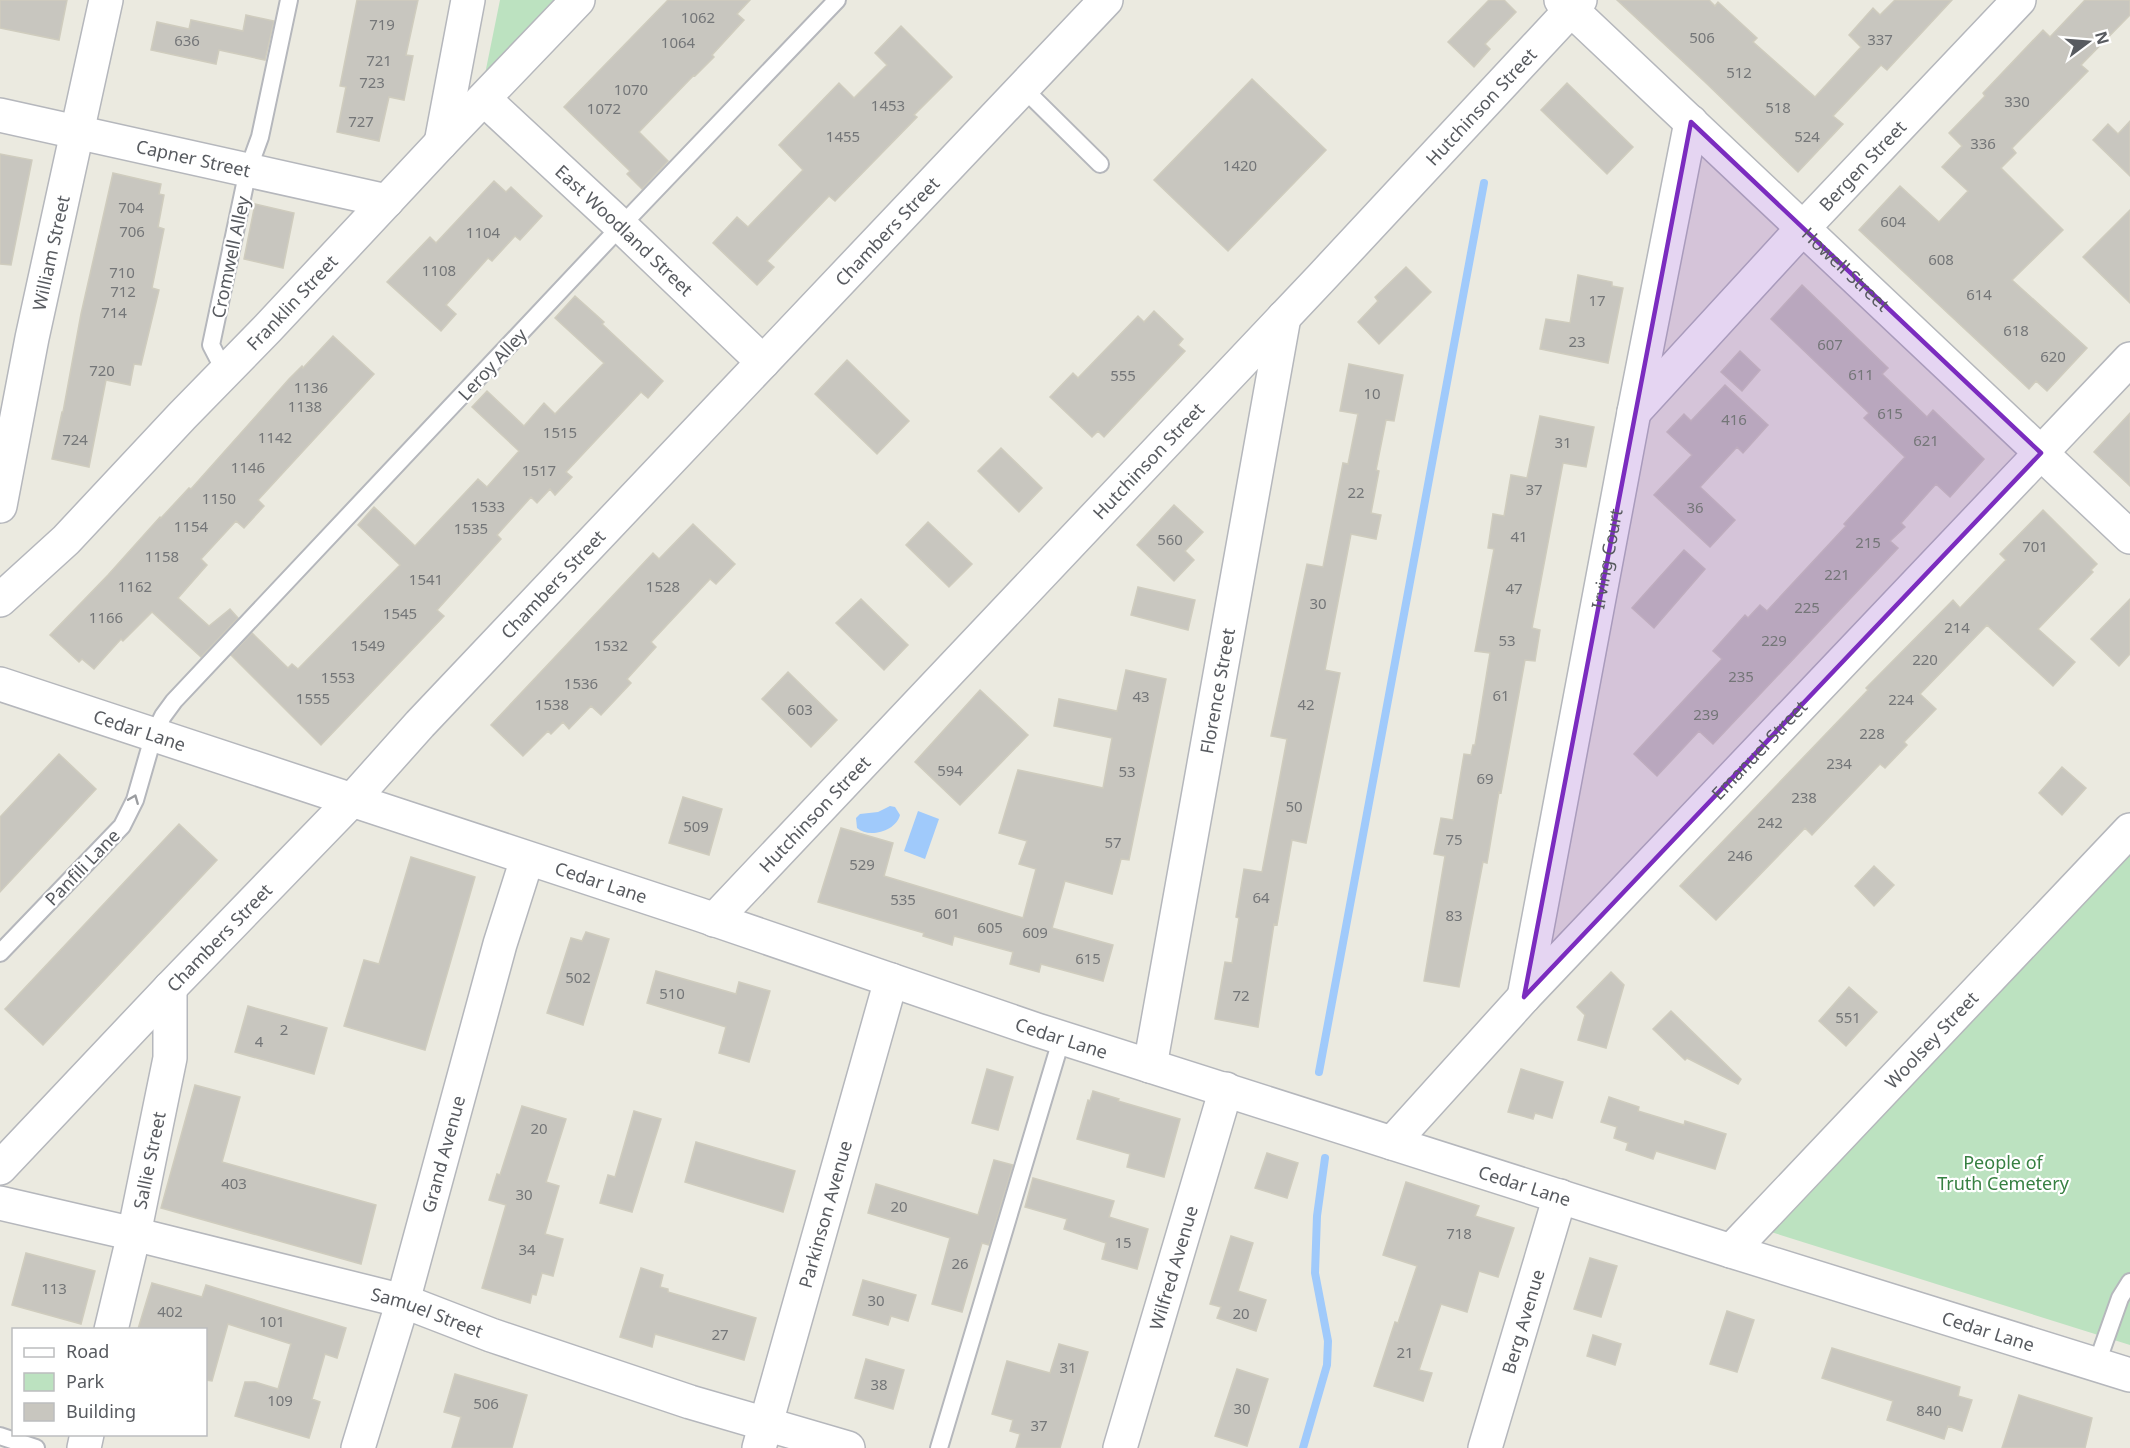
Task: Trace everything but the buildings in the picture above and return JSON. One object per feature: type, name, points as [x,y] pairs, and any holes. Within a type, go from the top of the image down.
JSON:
[{"type":"street","name":"William Street","points":[[0,506],[32,338],[106,0]]},
{"type":"street","points":[[441,143],[468,0]]},
{"type":"street","name":"Franklin Street","points":[[0,600],[66,540],[578,0]]},
{"type":"street","name":"Chambers Street","points":[[0,1168],[352,799],[420,724],[1106,0]]},
{"type":"street","name":"Bergen Street","points":[[1634,412],[1802,229],[2019,0]]},
{"type":"street","name":"Howell Street","points":[[1571,3],[1802,229],[2130,537]]},
{"type":"street","name":"Hutchinson Street","points":[[714,920],[1284,317],[1571,3]]},
{"type":"street","name":"East Woodland Street","points":[[484,99],[621,226],[763,363]]},
{"type":"street","name":"Capner Street","points":[[0,116],[387,201]]},
{"type":"street","name":"Irving Court","points":[[1524,997],[1691,122]]},
{"type":"street","name":"Florence Street","points":[[1150,1066],[1284,317]]},
{"type":"street","name":"Emanuel Street","points":[[1392,1143],[1524,997],[2130,358]]},
{"type":"street","name":"Cedar Lane","points":[[0,684],[352,799],[527,860],[1150,1066],[2130,1375]]},
{"type":"street","name":"Woolsey Street","points":[[1731,1251],[2130,830]]},
{"type":"street","name":"Grand Avenue","points":[[358,1448],[403,1301],[500,944],[527,860]]},
{"type":"street","name":"Parkinson Avenue","points":[[763,1436],[891,980]]},
{"type":"street","name":"Sallie Street","points":[[111,1328],[134,1234],[170,1058],[170,988]]},
{"type":"street","name":"Wilfred Avenue","points":[[1120,1448],[1226,1089]]},
{"type":"street","name":"Berg Avenue","points":[[1485,1448],[1560,1196]]},
{"type":"street","name":"Samuel Street","points":[[0,1203],[403,1301],[502,1338],[679,1398],[763,1436],[848,1448]]},
{"type":"lane","name":"Cromwell Alley","points":[[225,372],[211,345],[248,170],[260,137],[290,0]]},
{"type":"lane","name":"Leroy Alley","points":[[154,735],[163,716],[174,701],[837,0]]},
{"type":"lane","points":[[1023,88],[1100,164]]},
{"type":"lane","name":"Panfili Lane","points":[[0,953],[122,826],[135,800],[154,735]]},
{"type":"lane","points":[[939,1448],[1062,1037]]},
{"type":"lane","points":[[2097,1363],[2120,1298],[2130,1282]]},
{"type":"lane","points":[[0,1436],[36,1448]]},
{"type":"highlighted area","points":[[1691,122],[2041,453],[1524,997]]},
{"type":"green space","points":[[500,0],[559,0],[483,84]]},
{"type":"green space","name":"People of Truth Cemetery","points":[[2130,855],[2130,1345],[1771,1232]]},
{"type":"water","points":[[890,806],[895,807],[900,815],[888,829],[868,833],[857,828],[856,818],[860,814],[878,812]]},
{"type":"water","points":[[918,811],[939,819],[925,859],[904,851]]},
{"type":"waterway","points":[[1319,1072],[1484,183]]},
{"type":"waterway","points":[[1303,1448],[1327,1365],[1328,1341],[1315,1273],[1317,1216],[1325,1158]]}]
